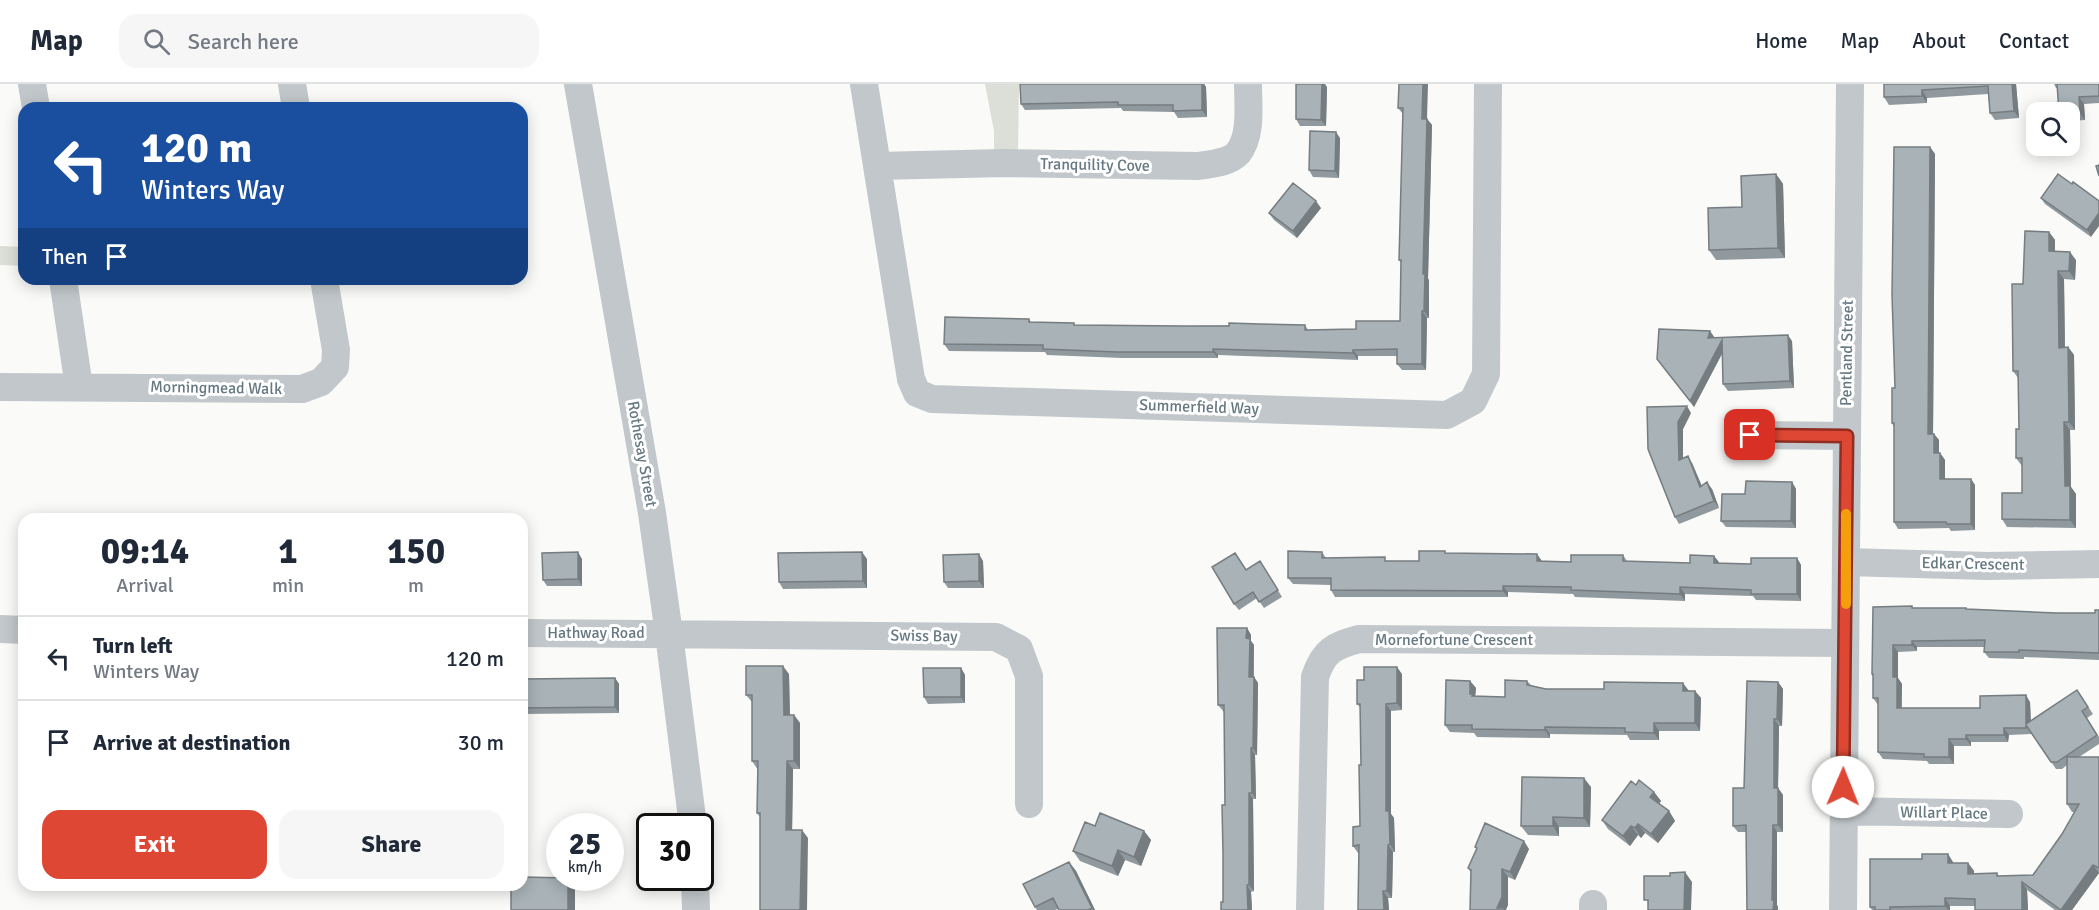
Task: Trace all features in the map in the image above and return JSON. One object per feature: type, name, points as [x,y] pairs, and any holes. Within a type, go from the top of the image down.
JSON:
[{"type":"street","points":[[32,84],[35,102]]},
{"type":"street","points":[[292,84],[295,102]]},
{"type":"street","name":"Rothesay Street","points":[[578,84],[652,513],[691,813]]},
{"type":"street","name":"Summerfield Way","points":[[864,84],[911,379],[917,393],[932,399],[1447,415],[1473,401],[1486,374],[1488,84]]},
{"type":"street","name":"Tranquility Cove","points":[[877,166],[1004,163],[1198,166],[1219,163],[1237,154],[1245,139],[1248,122],[1248,84]]},
{"type":"street","name":"Pentland Street","points":[[1843,910],[1850,84]]},
{"type":"street","points":[[64,285],[79,387]]},
{"type":"street","name":"Morningmead Walk","points":[[0,387],[302,389],[321,382],[335,367],[336,350],[325,285]]},
{"type":"street","points":[[1750,435],[1847,436]]},
{"type":"street","name":"Edkar Crescent","points":[[1846,562],[1988,566],[2099,564]]},
{"type":"street","points":[[0,629],[18,630]]},
{"type":"street","name":"Hathway Road","points":[[528,633],[669,634]]},
{"type":"street","name":"Swiss Bay","points":[[669,634],[996,637],[1019,649],[1029,676],[1029,804]]},
{"type":"street","name":"Mornefortune Crescent","points":[[1310,910],[1315,677],[1319,663],[1335,646],[1359,639],[1845,644]]},
{"type":"street","name":"Willart Place","points":[[1843,811],[2009,814]]},
{"type":"street","points":[[695,891],[696,910]]},
{"type":"shaded area","points":[[985,84],[1019,84],[1018,152],[994,151],[994,131]]},
{"type":"shaded area","points":[[0,246],[18,247],[18,266],[0,265]]},
{"type":"building","points":[[1020,84],[1202,84],[1202,110],[1173,111],[1173,105],[1118,105],[1118,102],[1021,104]]},
{"type":"building","points":[[1296,84],[1322,84],[1321,120],[1296,119]]},
{"type":"building","points":[[1399,84],[1423,84],[1422,119],[1427,119],[1422,364],[1397,364],[1397,349],[1353,350],[1353,353],[1213,349],[1213,352],[1117,352],[1043,349],[1043,345],[944,344],[945,317],[1029,319],[1029,322],[1074,323],[1074,325],[1229,326],[1229,323],[1305,325],[1305,330],[1356,329],[1356,321],[1400,321],[1401,260],[1399,260],[1403,108],[1398,108]]},
{"type":"building","points":[[1884,84],[2012,84],[2014,111],[1990,113],[1988,86],[1922,90],[1922,96],[1884,97]]},
{"type":"building","points":[[2057,84],[2099,84],[2099,96],[2079,97],[2079,102],[2058,102]]},
{"type":"building","points":[[1310,131],[1336,132],[1335,171],[1309,170]]},
{"type":"building","points":[[1894,147],[1930,147],[1928,434],[1934,434],[1934,453],[1940,453],[1940,479],[1971,479],[1971,524],[1894,522],[1892,388],[1895,388],[1892,295]]},
{"type":"building","points":[[1776,174],[1778,248],[1709,250],[1708,208],[1742,207],[1741,176]]},
{"type":"building","points":[[2058,174],[2099,201],[2099,213],[2087,230],[2041,198]]},
{"type":"building","points":[[1293,183],[1316,201],[1293,231],[1269,213]]},
{"type":"building","points":[[2025,231],[2049,232],[2049,251],[2070,252],[2069,271],[2058,271],[2059,348],[2068,347],[2069,422],[2064,422],[2065,486],[2070,486],[2070,520],[2002,519],[2002,493],[2022,493],[2022,458],[2016,458],[2016,429],[2019,429],[2018,371],[2013,371],[2012,284],[2023,284]]},
{"type":"building","points":[[1659,329],[1710,331],[1708,338],[1788,335],[1790,381],[1723,384],[1722,340],[1690,401],[1657,359]]},
{"type":"building","points":[[1687,406],[1678,422],[1679,460],[1688,456],[1700,487],[1707,482],[1714,501],[1675,517],[1648,449],[1647,407]]},
{"type":"building","points":[[1746,481],[1792,482],[1791,521],[1721,521],[1722,494],[1745,494]]},
{"type":"building","points":[[1288,551],[1322,552],[1322,558],[1385,557],[1385,561],[1419,561],[1419,551],[1537,554],[1537,561],[1571,562],[1571,555],[1623,555],[1623,561],[1690,563],[1690,555],[1714,556],[1714,563],[1751,564],[1751,558],[1797,558],[1797,594],[1751,594],[1751,590],[1680,587],[1680,594],[1571,590],[1571,587],[1503,586],[1503,591],[1331,590],[1331,578],[1288,578]]},
{"type":"building","points":[[578,552],[578,579],[543,580],[542,553]]},
{"type":"building","points":[[862,552],[863,581],[779,582],[778,553]]},
{"type":"building","points":[[1235,553],[1246,570],[1260,561],[1278,590],[1259,602],[1253,592],[1234,604],[1212,567]]},
{"type":"building","points":[[979,554],[979,581],[944,582],[943,555]]},
{"type":"building","points":[[1912,606],[1912,608],[1966,608],[2057,613],[2095,613],[2095,610],[2099,610],[2099,653],[2019,650],[2019,652],[1984,652],[1985,640],[1912,641],[1912,645],[1893,645],[1893,677],[1897,677],[1897,708],[1980,708],[1980,696],[2026,695],[2026,724],[2077,690],[2088,707],[2082,711],[2097,735],[2057,762],[2051,762],[2026,725],[2026,728],[2004,728],[2004,735],[1966,735],[1966,739],[1949,739],[1949,757],[1878,752],[1878,698],[1873,698],[1872,674],[1873,607]]},
{"type":"building","points":[[1217,628],[1247,628],[1246,638],[1250,639],[1249,677],[1254,677],[1252,793],[1249,793],[1248,910],[1221,910],[1221,902],[1223,902],[1222,805],[1225,805],[1224,705],[1218,705]]},
{"type":"building","points":[[746,666],[783,666],[784,715],[794,715],[794,761],[787,761],[786,830],[802,830],[800,910],[760,910],[758,761],[752,761],[752,695],[746,695]]},
{"type":"building","points":[[1364,667],[1397,667],[1397,703],[1386,704],[1386,811],[1389,811],[1390,844],[1388,845],[1387,891],[1383,891],[1384,910],[1358,910],[1359,845],[1353,846],[1353,827],[1360,826],[1360,704],[1357,704],[1357,680],[1364,680]]},
{"type":"building","points":[[923,668],[961,668],[961,697],[924,697]]},
{"type":"building","points":[[615,678],[615,707],[528,708],[528,679]]},
{"type":"building","points":[[1446,680],[1470,681],[1472,696],[1505,697],[1505,680],[1527,681],[1527,685],[1546,689],[1604,689],[1604,682],[1683,683],[1683,691],[1695,691],[1695,723],[1654,723],[1654,733],[1625,732],[1625,728],[1472,729],[1472,725],[1445,725]]},
{"type":"building","points":[[1747,681],[1778,682],[1777,719],[1774,719],[1774,788],[1778,788],[1778,825],[1773,825],[1773,910],[1747,910],[1746,825],[1733,826],[1733,788],[1744,788]]},
{"type":"building","points":[[2067,757],[2099,757],[2099,868],[2093,865],[2061,910],[2022,882],[2022,910],[1975,910],[1975,899],[1945,898],[1945,906],[1890,907],[1890,910],[1875,910],[1875,907],[1870,907],[1870,859],[1922,859],[1922,854],[1948,854],[1948,863],[1968,863],[1968,874],[2033,875],[2062,834],[2079,804],[2067,804]]},
{"type":"building","points":[[1522,777],[1584,778],[1584,818],[1553,817],[1553,826],[1521,826]]},
{"type":"building","points":[[1639,780],[1654,792],[1650,797],[1669,811],[1651,834],[1638,824],[1635,828],[1631,826],[1623,836],[1602,820],[1631,781],[1636,785]]},
{"type":"building","points":[[1100,813],[1144,831],[1134,857],[1118,850],[1112,866],[1073,851],[1085,822],[1095,826]]},
{"type":"building","points":[[1485,823],[1524,841],[1510,872],[1502,869],[1502,897],[1497,908],[1505,908],[1505,910],[1470,910],[1471,870],[1468,868]]},
{"type":"building","points":[[1069,862],[1092,908],[1059,910],[1053,898],[1035,907],[1023,884]]},
{"type":"building","points":[[1685,872],[1684,910],[1648,910],[1648,900],[1644,900],[1644,876],[1670,876],[1670,873]]},
{"type":"building","points":[[528,877],[546,878],[546,891],[568,891],[568,910],[511,910],[511,891],[528,891]]},
{"type":"slow traffic","points":[[1846,514],[1846,604]]},
{"type":"route","points":[[1750,435],[1847,436],[1843,787]]}]
